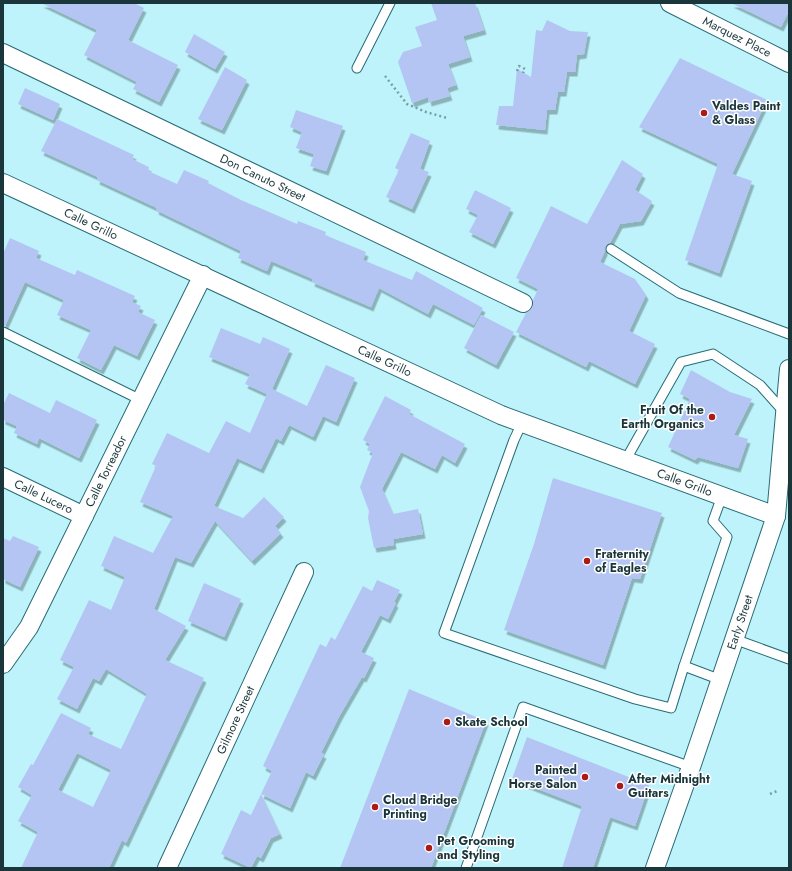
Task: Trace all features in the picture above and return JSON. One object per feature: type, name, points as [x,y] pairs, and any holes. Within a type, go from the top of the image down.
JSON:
[{"type":"street","name":"Marquez Place","points":[[670,3],[786,62]]},
{"type":"street","name":"Don Canuto Street","points":[[3,53],[522,304]]},
{"type":"street","name":"Calle Grillo","points":[[3,183],[203,275],[476,404],[522,423],[776,516]]},
{"type":"street","name":"Calle Torreador","points":[[3,664],[29,626],[203,275]]},
{"type":"street","name":"Early Street","points":[[655,868],[721,680],[776,516],[789,369]]},
{"type":"street","name":"Calle Lucero","points":[[3,477],[84,516]]},
{"type":"street","name":"Gilmore Street","points":[[167,868],[304,572]]},
{"type":"lane","points":[[357,68],[390,3]]},
{"type":"lane","points":[[611,249],[679,294],[789,334]]},
{"type":"lane","points":[[3,332],[142,400]]},
{"type":"lane","points":[[625,461],[681,362],[713,354],[760,385],[785,413]]},
{"type":"lane","points":[[522,423],[514,440],[444,633],[635,699],[671,708],[727,537],[713,521],[722,496]]},
{"type":"lane","points":[[734,639],[789,659]]},
{"type":"lane","points":[[684,666],[721,680]]},
{"type":"lane","points":[[466,868],[523,706],[691,767]]},
{"type":"path","points":[[517,71],[520,66],[525,69],[523,73]]},
{"type":"path","points":[[385,76],[407,104],[446,118]]},
{"type":"path","points":[[770,794],[777,791]]},
{"type":"building","points":[[41,3],[134,3],[144,8],[128,40],[178,65],[159,102],[133,89],[137,82],[84,55],[97,30]]},
{"type":"building","points":[[431,3],[475,3],[484,30],[463,36],[470,57],[448,64],[456,85],[447,88],[450,96],[429,102],[428,97],[412,103],[398,62],[403,52],[422,46],[415,27],[437,20]]},
{"type":"building","points":[[731,3],[789,3],[789,11],[781,27]]},
{"type":"building","points":[[547,20],[570,31],[588,32],[584,54],[577,55],[575,72],[567,72],[564,92],[558,92],[555,110],[547,110],[545,130],[496,125],[499,106],[513,106],[517,69],[531,77],[536,30],[542,31]]},
{"type":"building","points":[[194,34],[225,52],[215,69],[185,52]]},
{"type":"building","name":"Valdes Paint & Glass","points":[[680,58],[767,100],[732,174],[752,181],[719,273],[685,260],[718,164],[639,127]]},
{"type":"building","points":[[225,67],[247,80],[222,130],[198,119]]},
{"type":"building","points":[[25,88],[60,104],[53,120],[18,104]]},
{"type":"building","points":[[296,110],[343,126],[326,171],[310,166],[314,154],[296,148],[302,132],[290,127]]},
{"type":"building","points":[[57,119],[134,155],[132,159],[149,167],[148,171],[177,184],[184,170],[209,181],[208,183],[241,200],[297,224],[298,221],[326,232],[325,235],[366,252],[363,260],[412,280],[416,271],[483,308],[474,325],[433,304],[428,314],[379,288],[371,307],[312,282],[313,279],[271,261],[267,271],[238,258],[241,251],[156,210],[157,208],[97,180],[98,177],[41,151]]},
{"type":"building","points":[[411,133],[430,141],[420,169],[429,172],[412,209],[386,197],[399,170],[395,168]]},
{"type":"building","points":[[622,160],[643,174],[635,190],[652,201],[641,221],[620,224],[610,243],[606,246],[600,262],[635,279],[646,295],[629,331],[655,344],[635,384],[589,361],[586,367],[516,332],[526,313],[532,308],[533,300],[538,289],[516,278],[551,206],[587,224]]},
{"type":"building","points":[[475,190],[511,208],[493,244],[469,232],[478,215],[466,209]]},
{"type":"building","points":[[10,238],[39,251],[36,258],[75,275],[77,270],[135,296],[132,302],[141,306],[138,312],[155,320],[137,356],[114,345],[101,370],[77,358],[91,330],[57,315],[64,300],[25,282],[5,326],[3,326],[3,254]]},
{"type":"building","points":[[481,315],[514,332],[496,365],[464,348]]},
{"type":"building","points":[[221,328],[260,344],[263,337],[290,349],[272,389],[307,406],[326,365],[355,378],[336,422],[323,416],[313,437],[289,425],[281,441],[276,438],[261,469],[237,458],[214,506],[243,518],[264,497],[284,517],[275,526],[281,533],[252,561],[215,521],[191,563],[175,557],[154,609],[186,626],[165,660],[204,678],[126,843],[122,840],[109,868],[21,868],[38,832],[18,821],[32,795],[18,787],[31,764],[33,765],[61,713],[91,728],[88,734],[121,749],[147,694],[106,669],[99,681],[93,678],[77,709],[57,699],[74,667],[60,660],[89,600],[111,610],[125,577],[101,566],[114,536],[153,553],[173,516],[140,502],[156,466],[152,464],[167,433],[209,453],[226,421],[250,433],[267,394],[245,384],[250,374],[209,357]],"holes":[[[77,753],[111,770],[93,807],[58,790]]]},
{"type":"building","name":"Fruit Of the Earth Organics","points":[[691,370],[730,392],[752,399],[734,435],[748,439],[738,468],[698,457],[695,460],[668,447],[690,399],[680,394]]},
{"type":"building","points":[[9,393],[50,413],[56,400],[97,420],[79,458],[39,438],[37,444],[14,433],[17,426],[3,420],[3,405]]},
{"type":"building","points":[[385,396],[411,410],[409,414],[465,444],[455,463],[442,455],[435,469],[401,452],[382,489],[393,514],[418,509],[423,534],[393,539],[394,545],[374,548],[368,518],[369,511],[360,487],[373,453],[367,450],[370,444],[363,440]]},
{"type":"building","name":"Fraternity of Eagles","points":[[553,478],[662,513],[640,579],[632,578],[603,665],[504,630],[534,544]]},
{"type":"building","points":[[13,536],[39,547],[20,587],[3,579],[3,538],[10,541]]},
{"type":"building","points":[[377,580],[400,590],[394,602],[396,603],[388,619],[380,615],[361,652],[374,658],[364,678],[362,677],[340,715],[321,753],[324,754],[313,776],[306,772],[290,808],[261,794],[272,771],[263,766],[320,644],[326,647],[331,637],[335,640],[363,586],[372,591]]},
{"type":"building","points":[[204,583],[241,599],[224,637],[188,621]]},
{"type":"building","points":[[409,689],[486,721],[431,868],[340,868]]},
{"type":"building","points":[[527,737],[649,785],[635,826],[610,817],[593,868],[562,868],[582,806],[512,779]]},
{"type":"building","points":[[261,794],[280,834],[271,838],[261,858],[257,856],[251,868],[221,854],[241,810],[251,815]]},
{"type":"place","name":"Valdes Paint & Glass","points":[[704,113]]},
{"type":"place","name":"Fruit Of the Earth Organics","points":[[712,417]]},
{"type":"place","name":"Fraternity of Eagles","points":[[587,561]]},
{"type":"place","name":"Skate School","points":[[447,722]]},
{"type":"place","name":"Painted Horse Salon","points":[[585,777]]},
{"type":"place","name":"After Midnight Guitars","points":[[620,786]]},
{"type":"place","name":"Cloud Bridge Printing","points":[[375,807]]},
{"type":"place","name":"Pet Grooming and Styling","points":[[429,848]]}]
